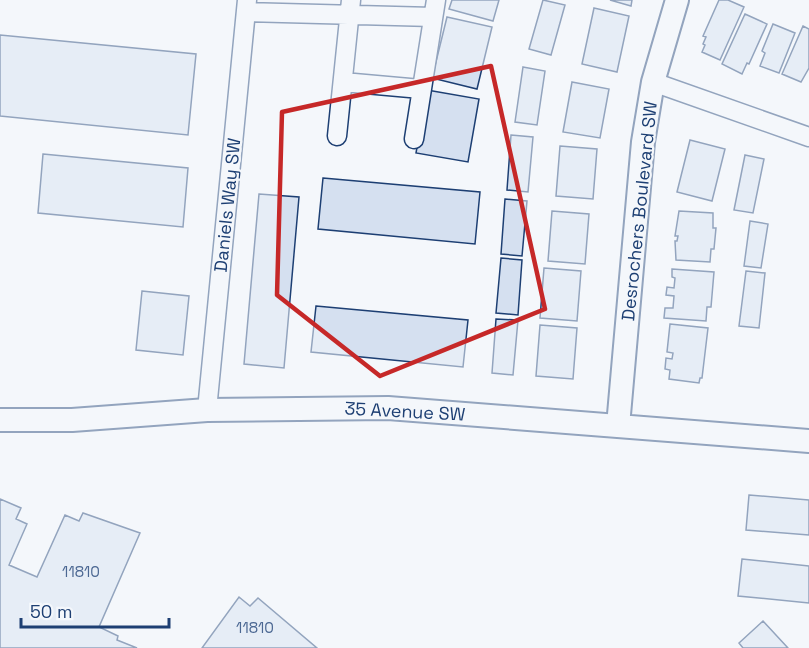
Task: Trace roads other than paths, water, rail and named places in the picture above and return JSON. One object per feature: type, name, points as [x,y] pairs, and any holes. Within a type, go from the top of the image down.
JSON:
[{"type":"street","name":"Desrochers Boulevard SW","points":[[618,426],[640,174],[653,82],[677,0]]},
{"type":"street","points":[[247,6],[435,9],[414,139]]},
{"type":"street","name":"Daniels Way SW","points":[[207,410],[247,6]]},
{"type":"street","points":[[337,136],[351,7]]},
{"type":"street","points":[[343,82],[421,89]]},
{"type":"street","points":[[653,82],[809,137]]},
{"type":"street","name":"35 Avenue SW","points":[[0,420],[72,420],[207,410],[388,408],[809,441]]}]
